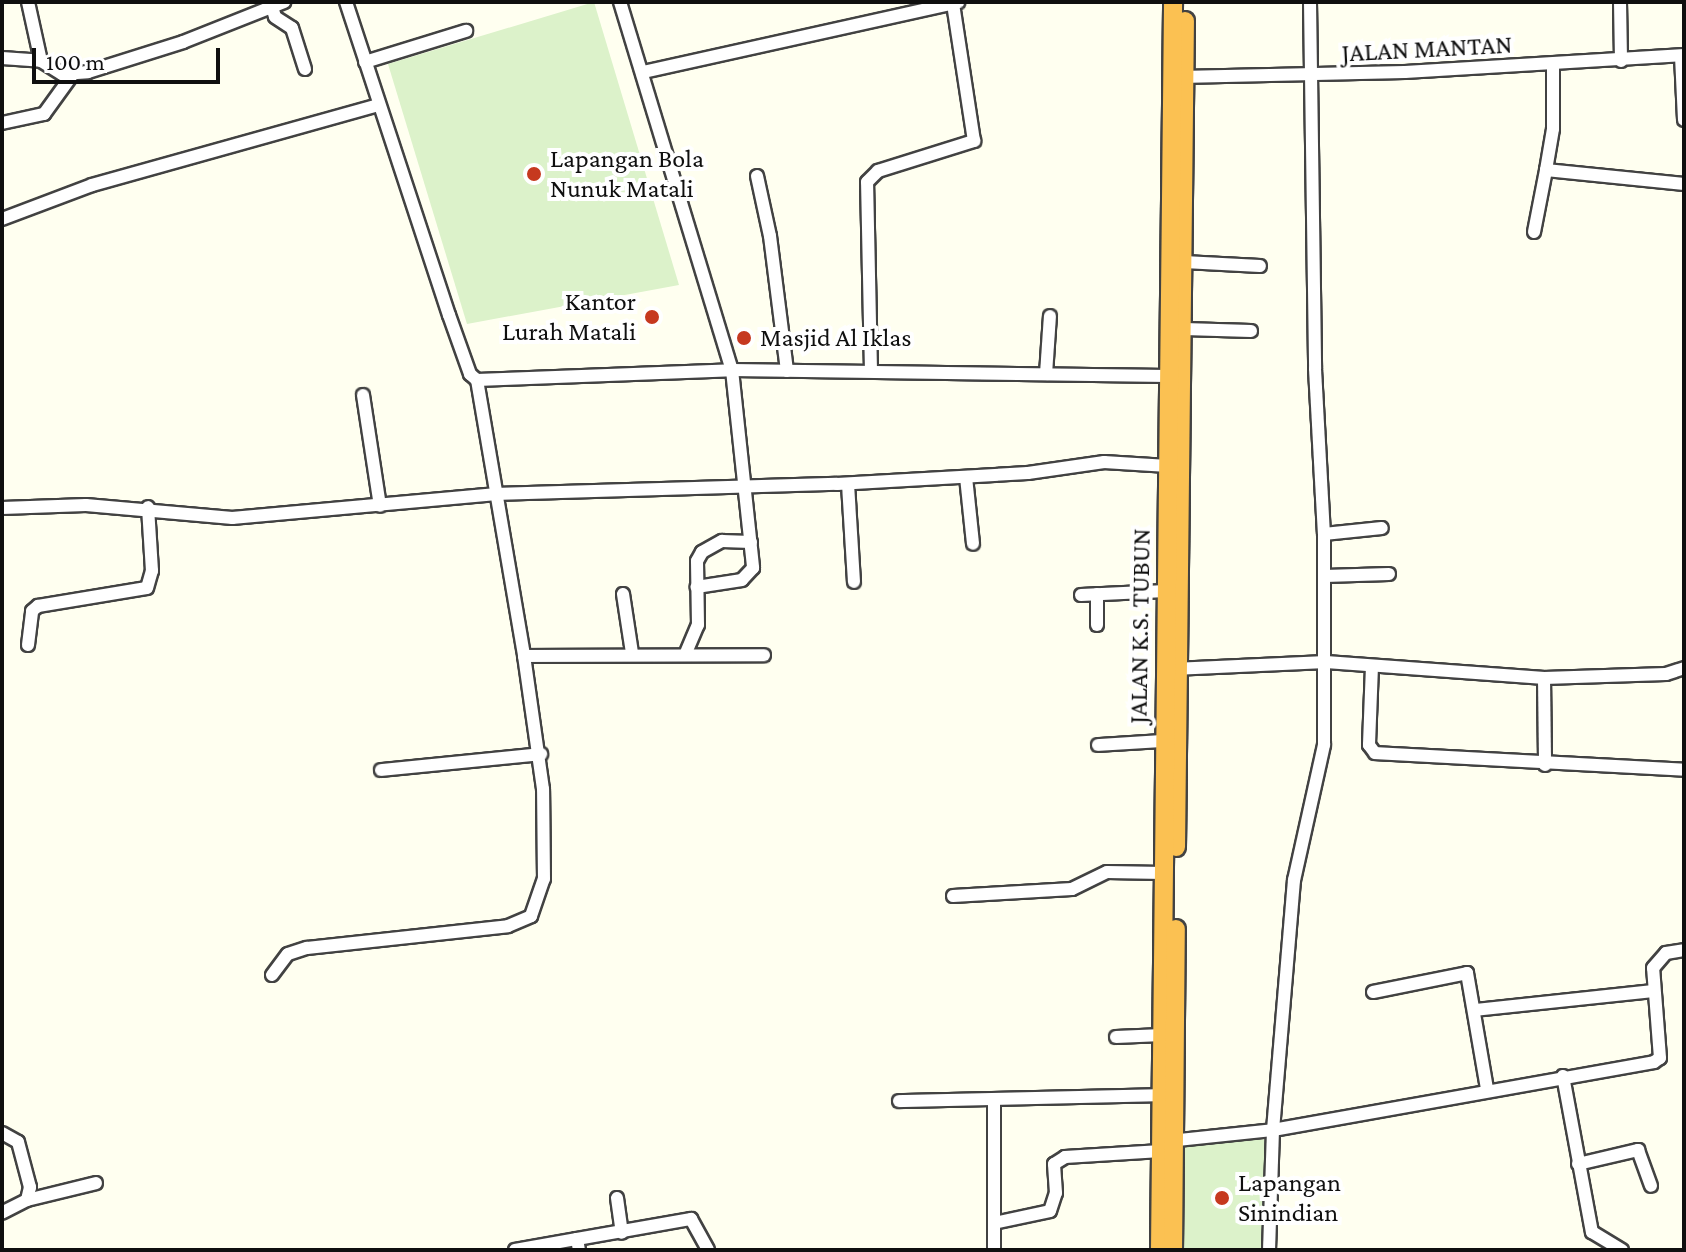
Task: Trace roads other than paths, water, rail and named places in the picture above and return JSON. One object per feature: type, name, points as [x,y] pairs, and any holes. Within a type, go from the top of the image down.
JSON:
[{"type":"highway","name":"JALAN K.S. TUBUN","points":[[1160,1250],[1166,1145],[1171,669],[1184,329],[1178,77],[1173,2]]},
{"type":"highway","name":"JALAN K.S. TUBUN","points":[[1173,1250],[1161,1095],[1164,741],[1171,669],[1166,591],[1168,376],[1178,77],[1185,2]]},
{"type":"street","points":[[28,2],[41,61],[50,71],[73,74],[183,42],[278,4]]},
{"type":"street","points":[[272,975],[288,954],[315,946],[525,921],[537,905],[544,879],[541,754],[494,494],[477,380],[462,353],[346,2]]},
{"type":"street","points":[[620,2],[732,370],[751,542],[750,576],[697,587]]},
{"type":"street","points":[[1269,1250],[1273,1130],[1294,880],[1324,745],[1325,576],[1315,369],[1310,2]]},
{"type":"street","points":[[1620,2],[1621,61]]},
{"type":"street","points":[[643,72],[956,3],[974,141],[878,171],[867,182],[871,371]]},
{"type":"street","points":[[278,4],[275,17],[292,28],[305,69]]},
{"type":"street","points":[[365,62],[466,31]]},
{"type":"street","points":[[1682,56],[1684,120]]},
{"type":"street","name":"JALAN MANTAN","points":[[1178,77],[1312,76],[1682,56]]},
{"type":"street","points":[[2,58],[41,61]]},
{"type":"street","points":[[1534,232],[1553,129],[1553,65]]},
{"type":"street","points":[[2,123],[44,114],[73,74]]},
{"type":"street","points":[[2,219],[92,185],[378,105]]},
{"type":"street","points":[[1546,170],[1684,184]]},
{"type":"street","points":[[757,176],[770,236],[787,371]]},
{"type":"street","points":[[1184,262],[1260,266]]},
{"type":"street","points":[[1046,374],[1050,316]]},
{"type":"street","points":[[1184,329],[1251,331]]},
{"type":"street","points":[[477,380],[732,370],[1168,376]]},
{"type":"street","points":[[363,395],[380,506]]},
{"type":"street","points":[[2,508],[148,507],[232,518],[494,494],[848,484],[966,477],[1104,462],[1168,466]]},
{"type":"street","points":[[966,477],[973,544]]},
{"type":"street","points":[[848,484],[854,582]]},
{"type":"street","points":[[28,645],[32,611],[38,606],[147,588],[152,571],[148,507]]},
{"type":"street","points":[[1324,534],[1382,528]]},
{"type":"street","points":[[685,655],[698,625],[697,561],[709,546],[751,542]]},
{"type":"street","points":[[1325,576],[1389,574]]},
{"type":"street","points":[[1081,595],[1166,591]]},
{"type":"street","points":[[623,594],[632,653]]},
{"type":"street","points":[[1097,594],[1097,625]]},
{"type":"street","points":[[524,656],[632,653],[764,655]]},
{"type":"street","points":[[1171,669],[1326,662],[1544,678],[1666,674],[1684,668]]},
{"type":"street","points":[[1372,666],[1372,752],[1545,765],[1684,770]]},
{"type":"street","points":[[1544,678],[1545,765]]},
{"type":"street","points":[[1098,745],[1164,741]]},
{"type":"street","points":[[381,770],[541,754]]},
{"type":"street","points":[[953,896],[1072,889],[1107,872],[1164,873]]},
{"type":"street","points":[[994,1223],[1050,1211],[1056,1193],[1054,1164],[1065,1157],[1273,1130],[1563,1076],[1630,1069],[1660,1058],[1652,991],[1657,961],[1684,950]]},
{"type":"street","points":[[1373,992],[1467,973],[1487,1089]]},
{"type":"street","points":[[1475,1010],[1652,991]]},
{"type":"street","points":[[1116,1037],[1162,1035]]},
{"type":"street","points":[[1563,1076],[1592,1232],[1622,1250]]},
{"type":"street","points":[[899,1101],[1161,1095]]},
{"type":"street","points":[[994,1099],[994,1250]]},
{"type":"street","points":[[2,1133],[18,1142],[30,1181],[27,1200]]},
{"type":"street","points":[[1578,1164],[1638,1150],[1651,1186]]},
{"type":"street","points":[[2,1213],[27,1200],[96,1183]]},
{"type":"street","points":[[617,1198],[622,1233]]},
{"type":"street","points":[[515,1250],[578,1245],[691,1219],[708,1250]]},
{"type":"place","name":"Lapangan Bola Nunuk Matali","points":[[534,174]]},
{"type":"place","name":"Kantor Lurah Matali","points":[[652,317]]},
{"type":"place","name":"Masjid Al Iklas","points":[[744,338]]},
{"type":"place","name":"Lapangan Sinindian","points":[[1222,1198]]}]
